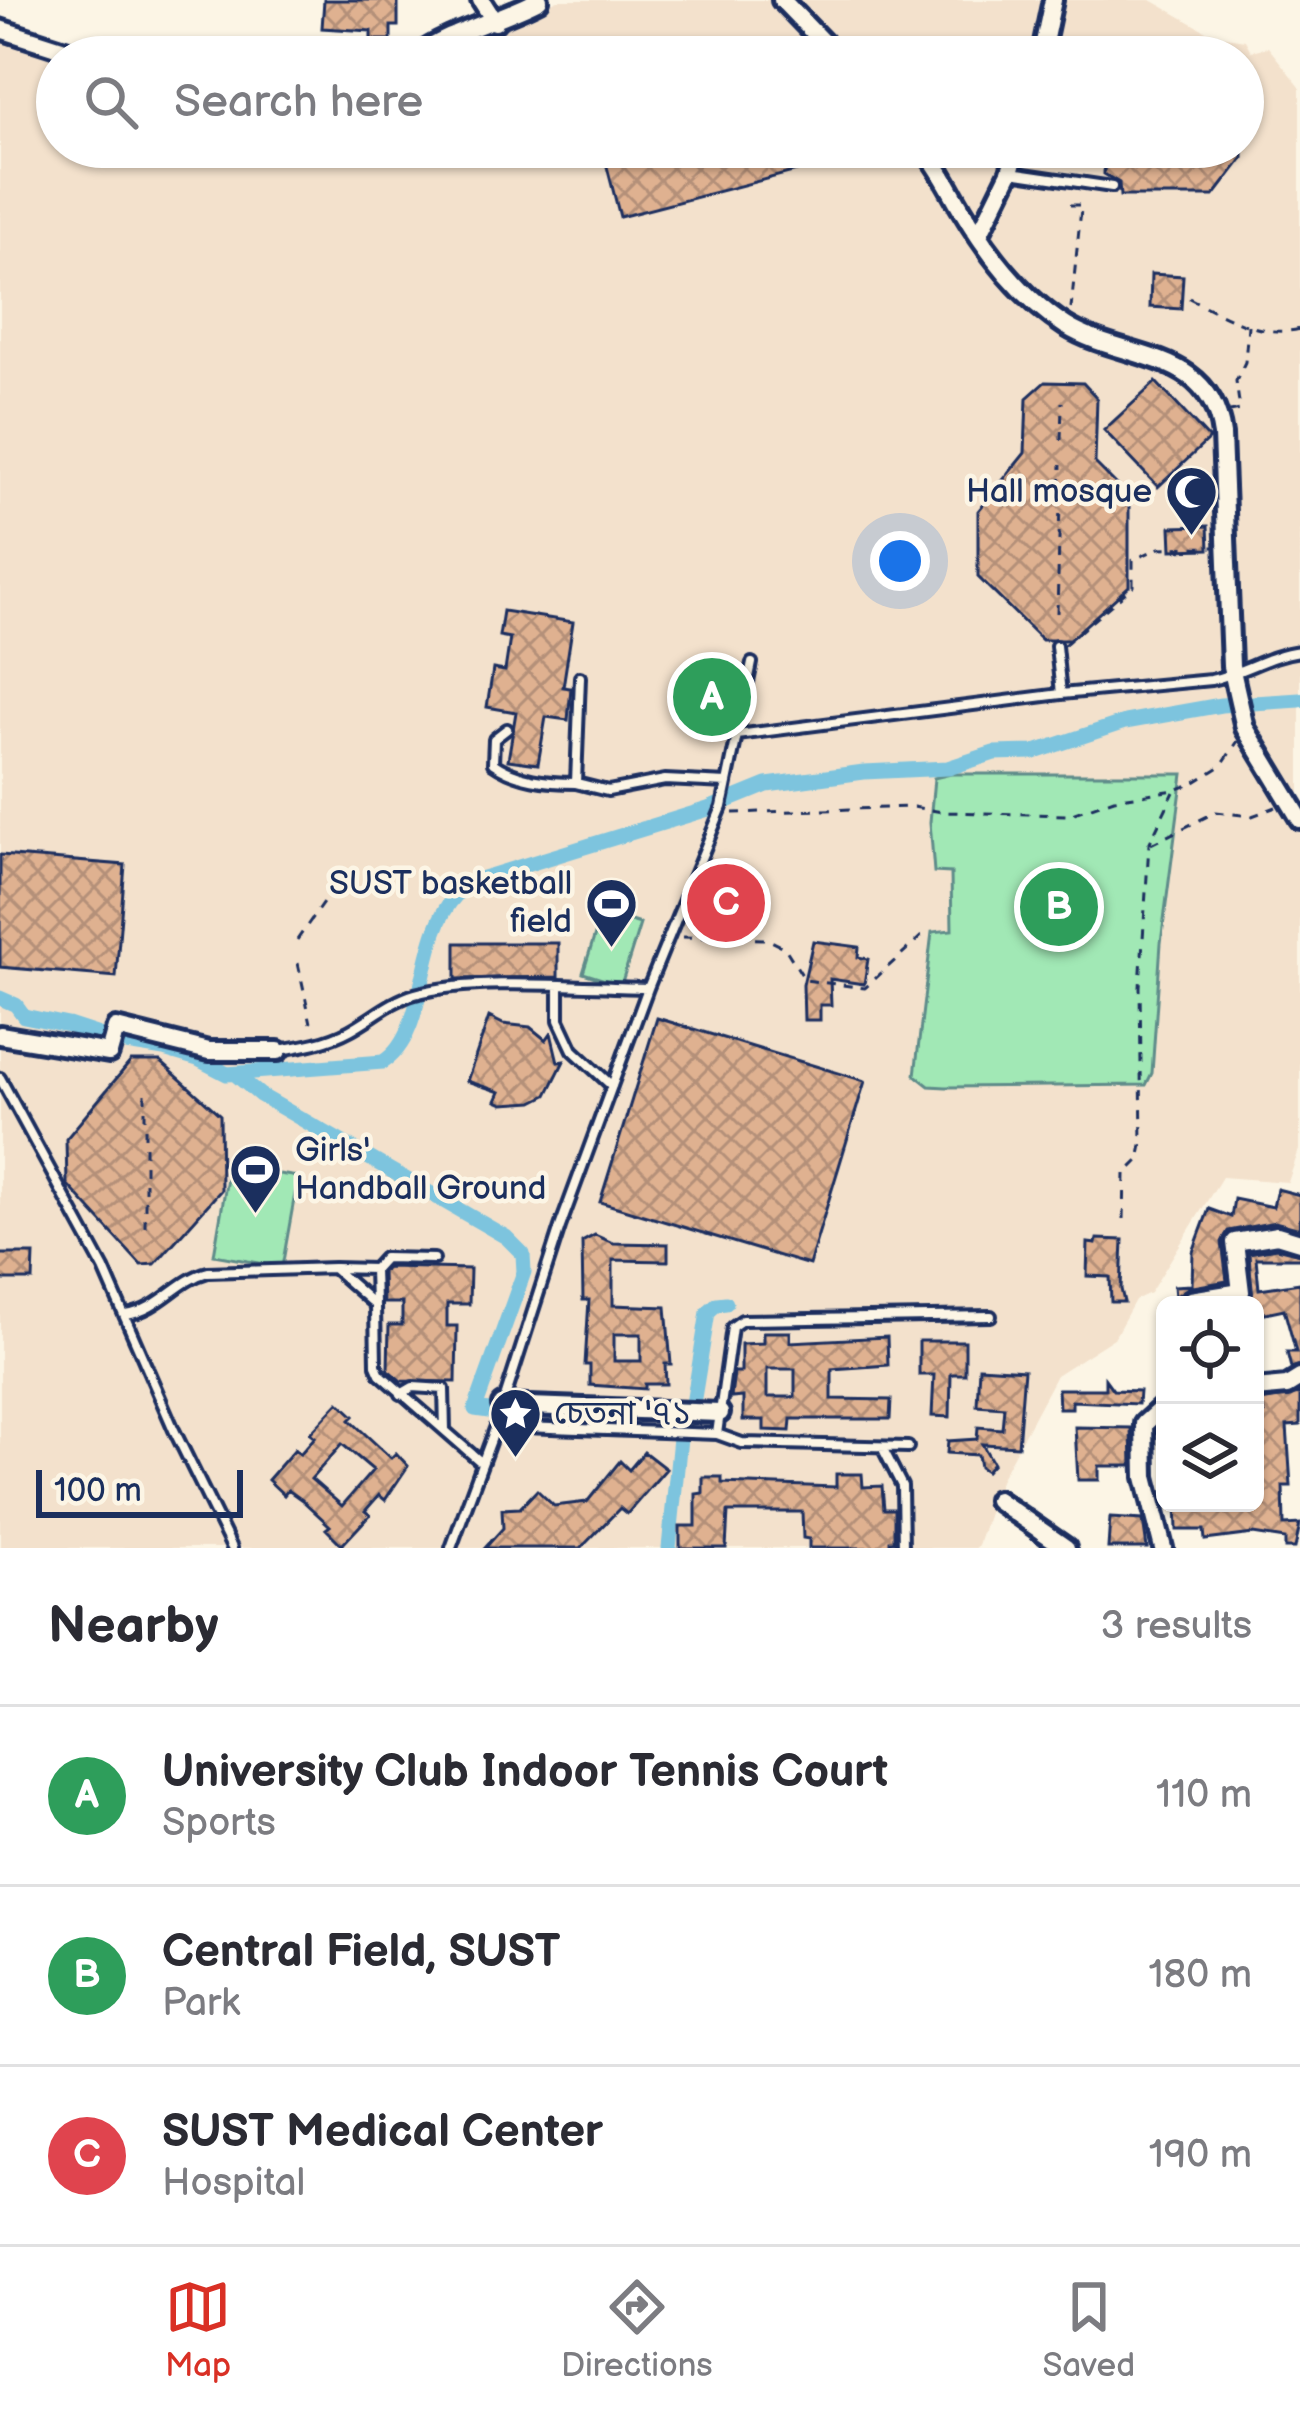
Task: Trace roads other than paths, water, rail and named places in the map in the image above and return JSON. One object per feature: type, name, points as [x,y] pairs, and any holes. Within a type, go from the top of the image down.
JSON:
[{"type":"street","points":[[481,0],[495,22]]},
{"type":"street","points":[[459,36],[539,0]]},
{"type":"street","points":[[782,0],[817,36]]},
{"type":"street","points":[[1045,36],[1052,0]]},
{"type":"street","points":[[0,29],[36,41]]},
{"type":"street","points":[[936,168],[1018,286],[1089,339],[1134,351],[1188,374],[1212,398],[1220,420],[1238,703],[1245,728],[1300,819]]},
{"type":"street","points":[[979,235],[1011,168]]},
{"type":"street","points":[[0,1035],[109,1053],[116,1028],[209,1051],[278,1051]]},
{"type":"street","points":[[1216,1296],[1241,1292],[1235,1242],[1277,1235],[1300,1242]]},
{"type":"street","points":[[1264,1388],[1287,1386],[1300,1378]]},
{"type":"street","points":[[502,1406],[720,1413]]},
{"type":"street","points":[[1156,1413],[1144,1424],[1145,1477],[1162,1548]]},
{"type":"street","points":[[997,1501],[1066,1548]]},
{"type":"lane","points":[[1010,172],[1112,187]]},
{"type":"lane","points":[[1056,646],[1061,694]]},
{"type":"lane","points":[[737,735],[1233,675],[1274,655],[1300,651]]},
{"type":"lane","points":[[451,1548],[560,1227],[648,988],[720,811],[752,663]]},
{"type":"lane","points":[[576,783],[580,677]]},
{"type":"lane","points":[[507,729],[494,739],[494,763],[508,773],[608,791],[665,780],[727,783]]},
{"type":"lane","points":[[278,1051],[349,1031],[413,994],[453,986],[648,988]]},
{"type":"lane","points":[[559,987],[559,1020],[573,1050],[612,1086]]},
{"type":"lane","points":[[0,1078],[126,1315],[174,1430],[232,1548]]},
{"type":"lane","points":[[126,1315],[155,1306],[208,1271],[374,1269],[385,1258],[434,1259]]},
{"type":"lane","points":[[333,1268],[375,1305]]},
{"type":"lane","points":[[374,1269],[380,1374],[482,1463]]},
{"type":"lane","points":[[717,1434],[732,1327],[742,1320],[991,1316]]},
{"type":"lane","points":[[401,1394],[413,1388],[444,1390],[445,1430]]},
{"type":"lane","points":[[496,1426],[717,1434],[742,1443],[908,1447]]},
{"type":"lane","points":[[881,1446],[902,1486],[903,1548]]},
{"type":"waterway","points":[[0,998],[16,1005],[24,1016],[164,1049],[227,1074],[383,1062],[398,1049],[408,1030],[443,913],[456,895],[480,879],[708,809],[767,785],[864,772],[948,768],[994,753],[1035,752],[1125,722],[1221,705],[1300,700]]},
{"type":"waterway","points":[[235,1074],[260,1095],[506,1237],[523,1254],[524,1272],[475,1409],[489,1411]]},
{"type":"waterway","points":[[682,1417],[692,1410],[708,1312],[726,1303]]},
{"type":"waterway","points":[[669,1548],[680,1438]]},
{"type":"place","name":"Hall mosque","points":[[1191,538]]},
{"type":"place","name":"University Club Indoor Tennis Court","points":[[712,697]]},
{"type":"place","name":"SUST Medical Center","points":[[726,903]]},
{"type":"place","name":"Central Field, SUST","points":[[1059,907]]},
{"type":"place","name":"SUST basketball field","points":[[611,949]]},
{"type":"place","name":"Girls' Handball Ground","points":[[256,1216]]},
{"type":"place","name":"চেতনা '৭১","points":[[515,1460]]}]
